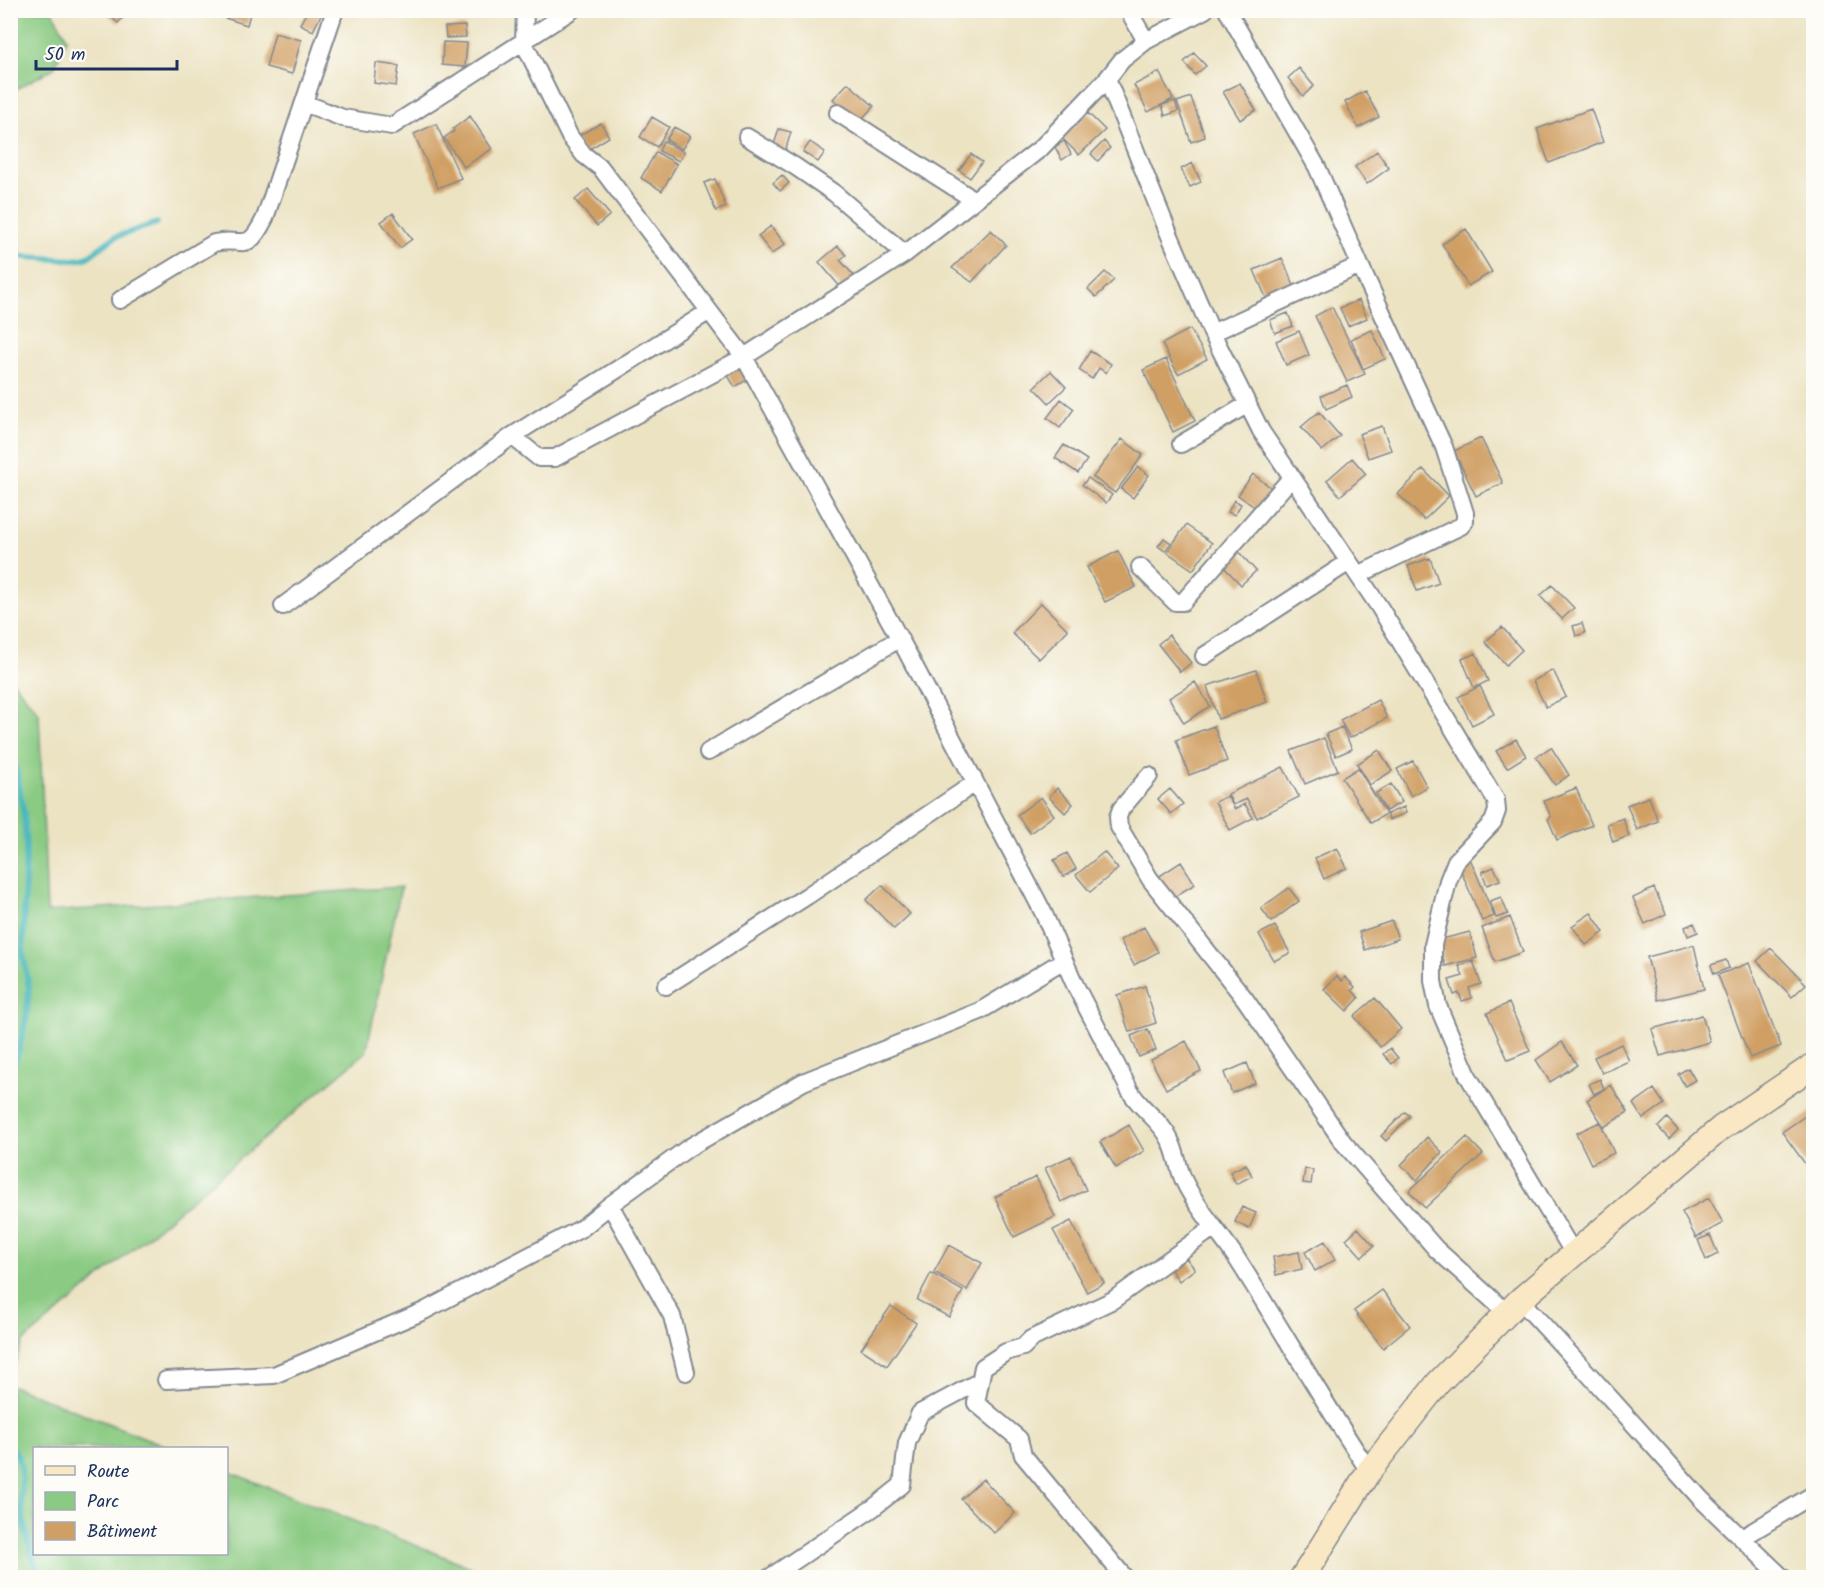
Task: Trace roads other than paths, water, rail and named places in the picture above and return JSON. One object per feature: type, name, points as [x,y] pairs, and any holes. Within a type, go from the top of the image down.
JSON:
[{"type":"main road","points":[[1302,1578],[1369,1472],[1438,1383],[1513,1307],[1722,1128],[1814,1065]]},
{"type":"street","points":[[120,300],[214,243],[221,241],[248,243],[254,239],[265,218],[335,10]]},
{"type":"street","points":[[525,10],[524,42],[570,137],[584,154],[601,168],[744,357],[899,639],[1043,912],[1064,960],[1130,1091],[1136,1101],[1161,1125],[1170,1139],[1184,1182],[1213,1228],[1238,1259],[1327,1408],[1369,1472]]},
{"type":"street","points":[[304,103],[344,118],[392,126],[572,10]]},
{"type":"street","points":[[1128,10],[1146,40]]},
{"type":"street","points":[[512,436],[539,458],[555,458],[744,357],[905,254],[1041,148],[1107,79],[1122,60],[1146,40],[1205,10]]},
{"type":"street","points":[[1204,656],[1354,568],[1434,540],[1461,526],[1465,521],[1465,513],[1444,447],[1317,167],[1227,10]]},
{"type":"street","points":[[1107,79],[1167,229],[1212,333],[1261,431],[1380,608],[1496,800],[1497,811],[1493,822],[1456,861],[1448,880],[1433,945],[1433,981],[1438,1006],[1468,1076],[1574,1254]]},
{"type":"street","points":[[838,113],[975,200]]},
{"type":"street","points":[[747,137],[834,193],[905,254]]},
{"type":"street","points":[[1212,333],[1360,265]]},
{"type":"street","points":[[283,606],[512,436],[708,312]]},
{"type":"street","points":[[1181,444],[1248,405]]},
{"type":"street","points":[[1140,567],[1175,602],[1183,602],[1292,477]]},
{"type":"street","points":[[708,752],[899,639]]},
{"type":"street","points":[[1149,776],[1121,809],[1118,817],[1119,827],[1150,879],[1245,999],[1343,1142],[1436,1249],[1513,1307],[1594,1380],[1701,1499],[1783,1578]]},
{"type":"street","points":[[666,986],[807,896],[975,783]]},
{"type":"street","points":[[166,1380],[274,1375],[424,1311],[582,1228],[688,1148],[803,1082],[980,1011],[1064,960]]},
{"type":"street","points":[[610,1205],[672,1316],[687,1372]]},
{"type":"street","points":[[1125,1578],[1023,1455],[1019,1439],[976,1403],[982,1367],[1006,1352],[1023,1347],[1031,1339],[1113,1300],[1213,1228]]},
{"type":"street","points":[[769,1578],[873,1508],[902,1485],[907,1443],[920,1413],[980,1381]]},
{"type":"street","points":[[1742,1538],[1814,1494]]},
{"type":"waterway","points":[[10,256],[74,260],[86,258],[115,237],[157,223]]},
{"type":"waterway","points":[[10,760],[16,770],[24,815],[26,846],[23,952],[29,989],[26,1019],[10,1074]]},
{"type":"waterway","points":[[10,1445],[16,1453],[21,1469],[22,1513],[39,1578]]}]
